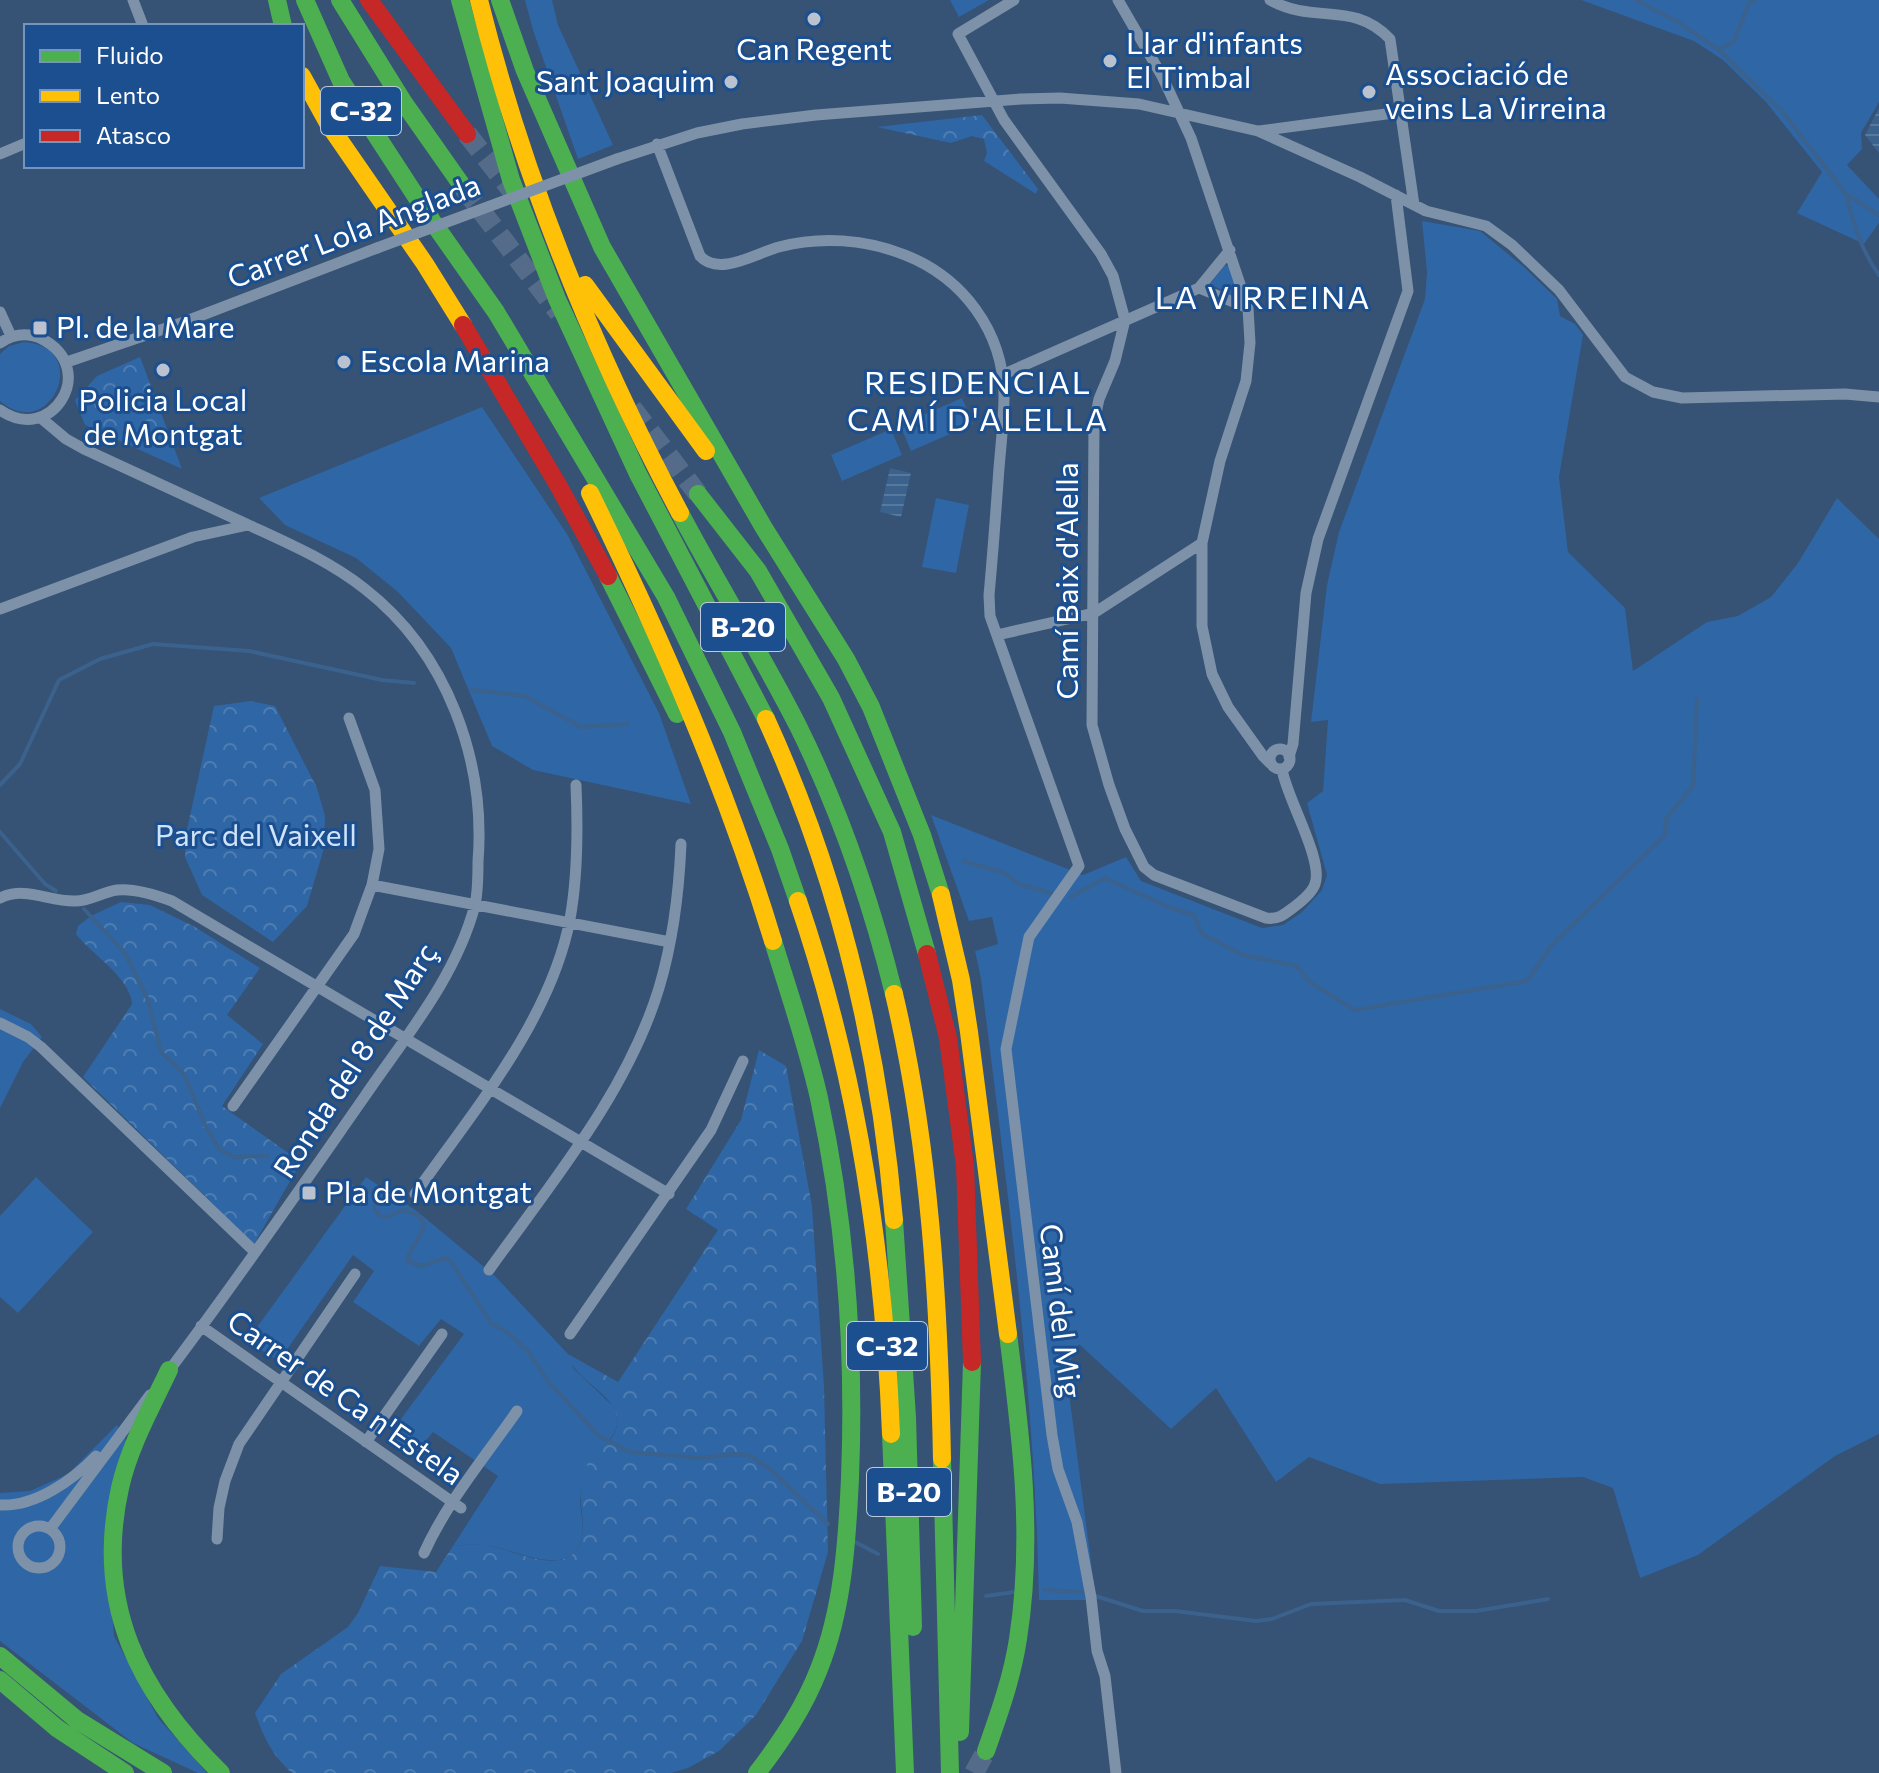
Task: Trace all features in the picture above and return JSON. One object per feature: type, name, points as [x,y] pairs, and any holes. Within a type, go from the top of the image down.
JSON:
[{"type":"highway","points":[[277,0],[283,24]]},
{"type":"highway","name":"C-32","points":[[305,0],[341,81],[432,221],[496,312],[666,597],[700,663],[780,849],[807,928],[839,1039],[865,1160],[887,1334],[905,1773]]},
{"type":"highway","points":[[340,0],[404,103],[463,187]]},
{"type":"highway","points":[[369,0],[467,134]]},
{"type":"highway","name":"B-20","points":[[460,0],[506,161],[537,251],[633,465],[770,725],[805,811],[843,927],[862,1002],[889,1155],[902,1307],[917,1773]]},
{"type":"highway","name":"B-20","points":[[479,0],[501,91],[539,203],[612,379],[673,501],[785,703],[820,774],[874,917],[906,1042],[935,1275],[941,1401],[945,1690],[950,1773]]},
{"type":"highway","points":[[502,0],[518,51],[602,247],[764,528],[846,659],[894,759],[941,895],[961,980],[969,1032],[1023,1455],[1026,1514],[1024,1607],[1004,1707],[986,1751]]},
{"type":"highway","points":[[304,80],[343,145],[397,220],[582,526],[633,619],[754,880]]},
{"type":"highway","points":[[585,285],[764,528]]},
{"type":"highway","points":[[496,312],[516,362],[565,444],[632,576],[724,796],[754,880],[819,1099],[841,1230],[851,1335],[852,1431],[846,1553],[832,1633],[819,1672],[802,1711],[757,1773]]},
{"type":"highway","name":"C-32","points":[[698,494],[758,571],[824,686],[892,832],[948,1038],[965,1166],[972,1352],[959,1773]]},
{"type":"highway","points":[[965,1166],[969,1032]]},
{"type":"highway","points":[[169,1370],[139,1437],[121,1488],[113,1535],[115,1591],[125,1634],[158,1705],[190,1744],[221,1773]]},
{"type":"highway","points":[[0,1656],[98,1736],[163,1773]]},
{"type":"highway","points":[[0,1680],[58,1729],[125,1773]]},
{"type":"street","points":[[133,0],[142,24]]},
{"type":"street","points":[[1014,0],[958,34],[992,101],[1101,254],[1113,276],[1125,320]]},
{"type":"street","points":[[1118,0],[1191,138],[1248,308],[1250,343],[1246,381],[1220,461],[1202,543],[1202,626],[1209,662],[1228,707],[1250,737],[1278,755],[1293,744],[1306,593],[1318,539],[1408,291],[1396,195]]},
{"type":"street","points":[[1270,0],[1287,8],[1349,9],[1367,14],[1380,24],[1390,39],[1414,205]]},
{"type":"street","name":"Carrer Lola Anglada","points":[[67,362],[184,322],[657,144],[712,129],[779,118],[1060,98],[1124,102],[1258,131]]},
{"type":"street","points":[[1258,131],[1401,112]]},
{"type":"street","points":[[1258,131],[1426,211],[1486,226],[1512,245],[1559,290],[1625,377],[1641,388],[1682,398],[1845,394],[1879,397]]},
{"type":"street","points":[[0,154],[24,144]]},
{"type":"street","points":[[657,144],[700,256],[714,265],[780,247],[827,241],[863,243],[900,253],[933,269],[969,299],[993,340],[1002,375],[1003,415],[989,606],[997,635],[1094,613],[1202,543]]},
{"type":"street","points":[[1002,375],[1199,288],[1230,250]]},
{"type":"street","points":[[1199,288],[1248,308]]},
{"type":"street","points":[[0,312],[5,339],[24,334],[36,336],[60,351],[67,362],[68,385],[54,409],[41,418],[24,421],[0,410]]},
{"type":"street","name":"Camí Baix d'Alella","points":[[1125,320],[1094,423],[1092,725],[1125,829],[1149,871],[1273,919],[1301,902],[1315,886],[1317,872],[1303,826],[1286,789],[1282,769],[1276,769],[1278,755]]},
{"type":"street","name":"Ronda del 8 de Març","points":[[41,418],[66,439],[84,449],[313,555],[366,590],[398,622],[436,673],[465,735],[479,796],[481,832],[475,904],[460,946],[438,991],[255,1252],[50,1529]]},
{"type":"street","points":[[0,609],[193,537],[248,525]]},
{"type":"street","name":"Camí del Mig","points":[[997,635],[1079,866],[1029,937],[1006,1049],[1052,1435],[1058,1469],[1077,1522],[1097,1651],[1105,1676],[1116,1773]]},
{"type":"street","points":[[233,1106],[354,934],[372,885],[379,849],[375,790],[349,718]]},
{"type":"street","points":[[415,1194],[489,1090],[529,1025],[551,978],[569,922],[577,864],[576,785]]},
{"type":"street","points":[[489,1270],[580,1143],[608,1098],[638,1039],[658,990],[670,942],[679,894],[681,844]]},
{"type":"street","points":[[372,885],[670,942]]},
{"type":"street","points":[[0,898],[25,892],[77,902],[117,890],[163,897],[669,1194]]},
{"type":"street","points":[[0,1023],[41,1047],[255,1252]]},
{"type":"street","points":[[570,1334],[711,1130],[743,1061]]},
{"type":"street","points":[[217,1539],[225,1481],[239,1444],[279,1381],[355,1274]]},
{"type":"street","name":"Carrer de Ca n'Estela","points":[[201,1326],[457,1505]]},
{"type":"street","points":[[366,1442],[442,1334]]},
{"type":"street","points":[[424,1553],[433,1533],[457,1505],[517,1411]]},
{"type":"street","points":[[0,1505],[9,1506],[44,1494],[80,1473],[126,1423]]},
{"type":"green space","points":[[525,0],[552,0],[558,25],[613,145],[578,159]]},
{"type":"green space","points":[[950,0],[989,0],[959,17]]},
{"type":"green space","points":[[1581,0],[1879,0],[1879,102],[1861,133],[1862,149],[1847,165],[1879,199],[1879,223],[1864,244],[1797,213],[1822,172],[1766,102],[1723,60],[1694,41]]},
{"type":"green space","points":[[982,115],[1038,189],[1036,194],[984,161],[987,153],[984,139],[972,136],[951,143],[877,127]]},
{"type":"green space","points":[[1422,221],[1480,231],[1557,299],[1560,316],[1575,324],[1583,335],[1559,477],[1568,552],[1625,608],[1633,671],[1707,622],[1738,616],[1771,597],[1798,563],[1837,498],[1879,539],[1879,1434],[1835,1456],[1698,1555],[1640,1578],[1613,1488],[1583,1477],[1380,1484],[1309,1457],[1276,1482],[1216,1388],[1171,1429],[1079,1344],[1066,1370],[1096,1600],[1039,1600],[1026,1367],[981,979],[975,951],[998,944],[992,917],[969,921],[931,815],[1083,875],[1126,857],[1141,881],[1262,928],[1283,925],[1302,912],[1322,890],[1327,875],[1307,803],[1323,791],[1328,720],[1311,722],[1327,585],[1339,532],[1425,299],[1427,272]]},
{"type":"green space","points":[[1225,265],[1231,267],[1237,298],[1210,284]]},
{"type":"green space","points":[[24,342],[45,347],[57,359],[60,374],[57,390],[48,403],[35,411],[19,411],[0,401],[0,354],[9,346]]},
{"type":"green space","points":[[140,357],[182,469],[85,425],[75,400],[97,376]]},
{"type":"green space","points":[[962,398],[973,424],[911,451],[900,425]]},
{"type":"green space","points":[[482,407],[567,534],[659,713],[691,804],[533,770],[492,746],[451,648],[398,592],[356,558],[285,525],[259,498]]},
{"type":"green space","points":[[891,429],[902,455],[842,481],[831,455]]},
{"type":"green space","points":[[936,498],[969,505],[956,573],[922,567]]},
{"type":"green space","name":"Parc del Vaixell","points":[[251,701],[275,706],[317,788],[325,816],[324,848],[307,906],[273,942],[202,895],[185,857],[186,834],[214,706]]},
{"type":"green space","points":[[121,902],[150,905],[195,927],[260,968],[227,1015],[263,1044],[222,1106],[301,1162],[254,1244],[83,1077],[132,1004],[130,994],[118,976],[76,934],[78,926],[91,916]]},
{"type":"green space","points":[[0,1009],[31,1024],[42,1037],[23,1062],[0,1108]]},
{"type":"green space","points":[[759,1050],[786,1066],[812,1206],[824,1387],[828,1552],[802,1641],[756,1715],[719,1751],[688,1768],[671,1773],[292,1773],[269,1746],[255,1713],[281,1674],[348,1627],[380,1566],[436,1572],[453,1546],[490,1546],[556,1561],[567,1558],[576,1550],[583,1532],[581,1499],[591,1451],[611,1438],[617,1420],[608,1400],[572,1365],[568,1354],[618,1382],[718,1230],[686,1209],[741,1120]]},
{"type":"green space","points":[[36,1177],[93,1232],[18,1313],[0,1297],[0,1216]]},
{"type":"green space","points":[[366,1177],[418,1212],[495,1276],[568,1354],[574,1369],[613,1406],[617,1416],[615,1431],[596,1456],[583,1486],[580,1498],[582,1537],[576,1550],[567,1558],[542,1560],[490,1546],[453,1546],[498,1476],[433,1432],[413,1457],[386,1439],[464,1334],[441,1319],[419,1346],[353,1302],[374,1271],[353,1255],[279,1361],[247,1341]]},
{"type":"green space","points":[[117,1425],[127,1442],[106,1536],[114,1636],[158,1718],[207,1773],[198,1773],[133,1743],[0,1641],[0,1493],[30,1491],[68,1474]]},
{"type":"shaded area","points":[[1879,108],[1879,153],[1865,135]]},
{"type":"shaded area","points":[[890,468],[911,473],[901,517],[880,512]]},
{"type":"waterway","points":[[1636,0],[1678,22],[1719,50],[1782,111],[1846,194],[1879,215]]},
{"type":"waterway","points":[[1719,50],[1734,41],[1749,3],[1755,0]]},
{"type":"waterway","points":[[1846,194],[1858,236],[1879,275]]},
{"type":"waterway","points":[[0,785],[20,764],[59,680],[100,659],[153,644],[249,651],[382,680],[414,683]]},
{"type":"waterway","points":[[472,690],[525,696],[581,727],[628,724]]},
{"type":"waterway","points":[[1071,897],[1105,878],[1168,907],[1194,915],[1202,934],[1243,955],[1297,966],[1308,981],[1355,1010],[1527,981],[1552,945],[1665,835],[1666,819],[1693,786],[1697,699]]},
{"type":"waterway","points":[[0,832],[45,884],[56,891]]},
{"type":"waterway","points":[[963,861],[1004,873],[1021,885],[1051,893]]},
{"type":"waterway","points":[[84,909],[125,953],[148,1000],[161,1052],[184,1074],[206,1127],[219,1149],[234,1157],[268,1156]]},
{"type":"waterway","points":[[344,1183],[374,1192],[375,1210],[380,1216],[387,1217],[403,1210],[422,1220],[422,1232],[407,1261],[422,1266],[446,1258],[452,1263],[491,1323],[507,1332],[528,1351],[547,1380],[599,1436],[629,1452],[702,1458],[749,1455],[770,1469],[828,1524]]},
{"type":"waterway","points":[[855,1542],[878,1554]]},
{"type":"waterway","points":[[1044,1590],[1083,1592],[1143,1611],[1175,1611],[1256,1621],[1272,1619],[1311,1604],[1405,1600],[1439,1611],[1476,1611],[1548,1599]]},
{"type":"waterway","points":[[986,1596],[1014,1592]]},
{"type":"tunnel","points":[[467,134],[516,196]]},
{"type":"tunnel","points":[[463,187],[559,313]]},
{"type":"tunnel","points":[[632,408],[698,494]]},
{"type":"tunnel","points":[[974,1773],[986,1751]]},
{"type":"traffic: fast","points":[[277,0],[283,24]]},
{"type":"traffic: fast","points":[[305,0],[341,81],[432,221],[496,312],[666,597],[732,732],[798,901]]},
{"type":"traffic: fast","points":[[340,0],[404,103],[463,187]]},
{"type":"traffic: fast","points":[[460,0],[511,180],[557,299],[638,474],[766,719]]},
{"type":"traffic: fast","points":[[500,0],[525,71],[602,247],[764,528],[846,659],[871,707],[922,835],[941,895]]},
{"type":"traffic: fast","points":[[698,494],[758,571],[831,698],[892,832],[927,954]]},
{"type":"traffic: fast","points":[[680,513],[784,699],[813,758],[853,857],[894,994]]},
{"type":"traffic: fast","points":[[608,576],[677,714]]},
{"type":"traffic: fast","points":[[757,1773],[784,1736],[806,1697],[834,1623],[845,1551],[851,1430],[850,1335],[836,1192],[814,1078],[773,941]]},
{"type":"traffic: fast","points":[[894,1220],[907,1417],[913,1627]]},
{"type":"traffic: fast","points":[[986,1751],[1005,1696],[1023,1601],[1024,1486],[1008,1334]]},
{"type":"traffic: fast","points":[[960,1732],[972,1362]]},
{"type":"traffic: fast","points":[[169,1370],[141,1428],[124,1473],[114,1531],[113,1571],[119,1608],[130,1644],[146,1679],[192,1743],[221,1773]]},
{"type":"traffic: fast","points":[[891,1434],[905,1773]]},
{"type":"traffic: fast","points":[[942,1459],[950,1773]]},
{"type":"traffic: fast","points":[[0,1656],[77,1720],[163,1773]]},
{"type":"traffic: fast","points":[[0,1680],[58,1729],[125,1773]]},
{"type":"traffic: slow","points":[[479,0],[517,133],[564,263],[618,389],[680,513]]},
{"type":"traffic: slow","points":[[304,80],[329,125],[463,325]]},
{"type":"traffic: slow","points":[[585,285],[706,451]]},
{"type":"traffic: slow","points":[[590,493],[642,602],[713,769],[773,941]]},
{"type":"traffic: slow","points":[[766,719],[814,839],[851,964],[878,1091],[894,1220]]},
{"type":"traffic: slow","points":[[941,895],[961,980],[969,1032],[1008,1334]]},
{"type":"traffic: slow","points":[[798,901],[836,1031],[864,1164],[882,1298],[891,1434]]},
{"type":"traffic: slow","points":[[894,994],[916,1109],[930,1225],[942,1459]]},
{"type":"traffic: jam","points":[[369,0],[467,134]]},
{"type":"traffic: jam","points":[[463,325],[608,576]]},
{"type":"traffic: jam","points":[[927,954],[948,1038],[965,1166],[972,1362]]},
{"type":"place","name":"Can Regent","points":[[814,19]]},
{"type":"place","name":"Llar d'infants El Timbal","points":[[1110,61]]},
{"type":"place","name":"Sant Joaquim","points":[[731,82]]},
{"type":"place","name":"Associació de veins La Virreina","points":[[1369,92]]},
{"type":"place","name":"Pl. de la Mare","points":[[40,328]]},
{"type":"place","name":"Escola Marina","points":[[344,362]]},
{"type":"place","name":"Policia Local de Montgat","points":[[163,370]]},
{"type":"place","name":"Pla de Montgat","points":[[309,1193]]},
{"type":"district","name":"LA VIRREINA","points":[[1263,298]]},
{"type":"district","name":"RESIDENCIAL CAMÍ D'ALELLA","points":[[978,402]]}]
